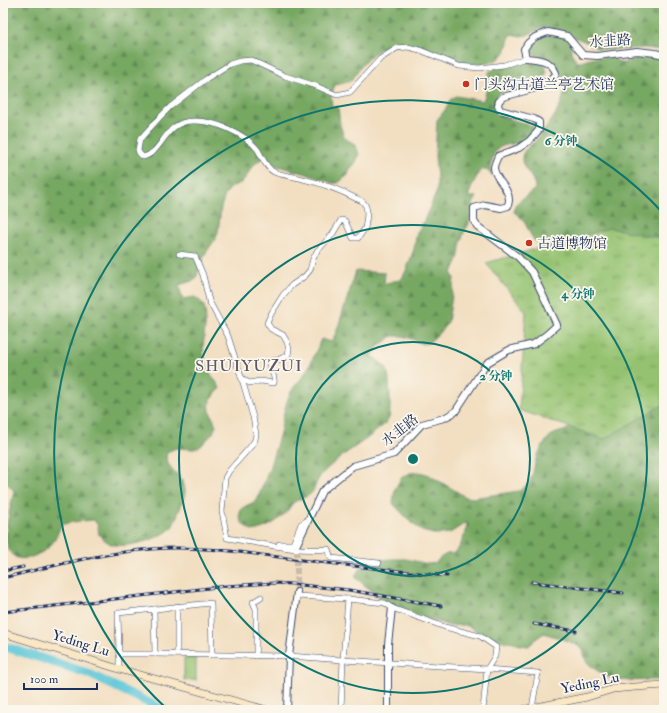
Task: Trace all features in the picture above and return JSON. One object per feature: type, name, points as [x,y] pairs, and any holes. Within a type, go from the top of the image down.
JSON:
[{"type":"main road","name":"Yeding Lu","points":[[3,634],[119,669],[267,710]]},
{"type":"main road","name":"Yeding Lu","points":[[522,710],[587,697],[613,689],[664,685]]},
{"type":"street","name":"水韭路","points":[[298,544],[322,491],[353,466],[394,454],[422,424],[444,418],[455,412],[487,363],[509,350],[534,344],[557,325],[532,272],[518,257],[478,227],[474,221],[474,208],[485,204],[501,208],[508,206],[509,199],[507,191],[496,174],[494,167],[498,156],[519,148],[529,141],[539,130],[539,122],[534,119],[500,110],[498,105],[499,101],[504,97],[536,88],[555,76],[556,73],[550,64],[541,59],[526,58],[524,49],[535,37],[548,32],[567,36],[583,55],[597,56],[637,51],[664,55]]},
{"type":"street","points":[[241,377],[247,382],[251,383],[262,381],[274,383],[275,380],[270,365],[271,361],[278,360],[288,355],[290,349],[283,335],[271,329],[267,322],[271,314],[283,295],[292,285],[305,276],[310,270],[317,251],[332,235],[341,220],[345,221],[353,238],[358,238],[364,229],[367,212],[366,206],[363,202],[346,193],[272,171],[257,149],[250,142],[236,133],[220,126],[203,121],[191,120],[181,123],[169,131],[148,156],[143,157],[138,150],[140,139],[170,108],[206,79],[230,64],[240,61],[251,60],[286,76],[337,95],[350,92],[380,59],[397,48],[408,47],[420,50],[459,66],[479,68],[504,65],[526,58]]},
{"type":"street","points":[[179,254],[195,256],[203,275],[209,301],[228,336],[253,417],[256,434],[255,440],[225,478],[222,511],[227,538],[289,548],[318,550],[328,549],[331,558],[379,563]]},
{"type":"street","points":[[269,545],[293,544],[302,524],[308,520]]},
{"type":"street","points":[[287,710],[290,656],[297,594],[385,603],[392,608],[480,636],[496,647],[495,656],[487,669],[483,710]]},
{"type":"street","points":[[256,656],[256,609],[253,602],[261,597]]},
{"type":"street","points":[[340,710],[348,599]]},
{"type":"street","points":[[119,669],[118,613],[211,603],[212,655]]},
{"type":"street","points":[[177,606],[177,654]]},
{"type":"street","points":[[388,710],[388,644],[392,608]]},
{"type":"street","points":[[154,609],[155,654]]},
{"type":"street","points":[[119,654],[290,656],[538,673],[532,708]]},
{"type":"green space","points":[[3,3],[664,3],[664,50],[644,48],[607,50],[597,48],[556,30],[543,27],[527,35],[521,36],[511,34],[502,56],[494,61],[484,64],[474,64],[452,60],[401,45],[388,46],[370,56],[350,81],[335,85],[331,96],[332,107],[338,107],[340,125],[343,134],[346,139],[353,143],[357,148],[359,155],[354,166],[350,168],[348,175],[338,183],[332,183],[304,173],[271,164],[265,157],[258,161],[251,168],[242,182],[230,188],[225,195],[221,207],[216,238],[205,254],[195,280],[179,285],[182,299],[195,297],[204,306],[206,321],[203,346],[204,358],[208,370],[220,388],[210,401],[210,412],[216,425],[213,433],[201,446],[194,449],[176,448],[167,452],[167,462],[182,480],[185,489],[185,494],[172,527],[161,535],[143,542],[117,545],[109,543],[99,535],[98,526],[94,520],[78,521],[61,525],[55,540],[51,545],[35,556],[22,559],[14,556],[8,546],[6,538],[7,525],[14,491],[8,484],[3,487]]},
{"type":"green space","points":[[546,35],[569,38],[572,41],[572,52],[577,62],[593,58],[612,57],[620,63],[644,56],[664,58],[664,680],[632,681],[608,677],[588,663],[585,659],[583,650],[580,647],[571,642],[544,633],[529,646],[526,646],[491,638],[465,625],[450,626],[394,606],[383,600],[356,578],[356,574],[361,568],[378,560],[406,559],[428,564],[435,563],[445,555],[457,551],[461,544],[465,534],[467,522],[450,533],[433,534],[422,531],[394,505],[395,489],[401,478],[410,473],[419,472],[427,474],[466,497],[473,498],[519,491],[528,484],[532,476],[537,456],[549,438],[567,429],[575,421],[543,247],[535,241],[522,219],[514,212],[515,205],[535,189],[535,184],[522,162],[523,153],[549,124],[564,94],[562,74],[555,65],[544,57],[529,53],[527,49],[537,40]]},
{"type":"green space","points":[[527,62],[538,62],[545,66],[547,72],[545,76],[527,84],[502,91],[494,103],[494,111],[503,116],[534,127],[529,136],[523,141],[501,147],[495,152],[492,161],[492,176],[487,170],[482,169],[472,186],[468,197],[477,197],[472,207],[469,224],[464,232],[459,256],[452,274],[454,278],[448,322],[428,343],[422,344],[402,336],[393,336],[379,345],[372,356],[384,366],[388,374],[390,415],[388,420],[384,425],[344,454],[325,471],[318,479],[311,494],[293,503],[284,514],[272,524],[252,531],[247,528],[240,518],[241,509],[254,502],[258,497],[273,457],[289,397],[294,387],[307,371],[321,339],[332,342],[356,271],[385,273],[384,284],[401,280],[406,271],[414,249],[417,232],[421,227],[437,191],[435,156],[437,120],[445,110],[450,100],[456,96],[483,101],[489,72],[494,69]]},
{"type":"green space","points":[[610,228],[664,239],[664,404],[604,439],[519,410],[526,312],[486,263]]},
{"type":"green space","points":[[184,658],[196,658],[196,680],[184,680]]},
{"type":"waterway","points":[[3,646],[87,673],[164,710]]},
{"type":"tunnel","points":[[297,544],[297,592]]},
{"type":"railway","points":[[3,578],[95,557],[133,551],[171,548],[208,549],[447,576]]},
{"type":"railway","points":[[3,571],[23,567]]},
{"type":"railway","points":[[532,582],[623,593]]},
{"type":"railway","points":[[3,612],[226,586],[274,583],[349,590],[441,606]]},
{"type":"railway","points":[[534,624],[576,631]]},
{"type":"place","name":"门头沟古道兰亭艺术馆","points":[[466,84]]},
{"type":"place","name":"古道博物馆","points":[[529,243]]},
{"type":"district","name":"SHUIYUZUI","points":[[249,366]]}]
